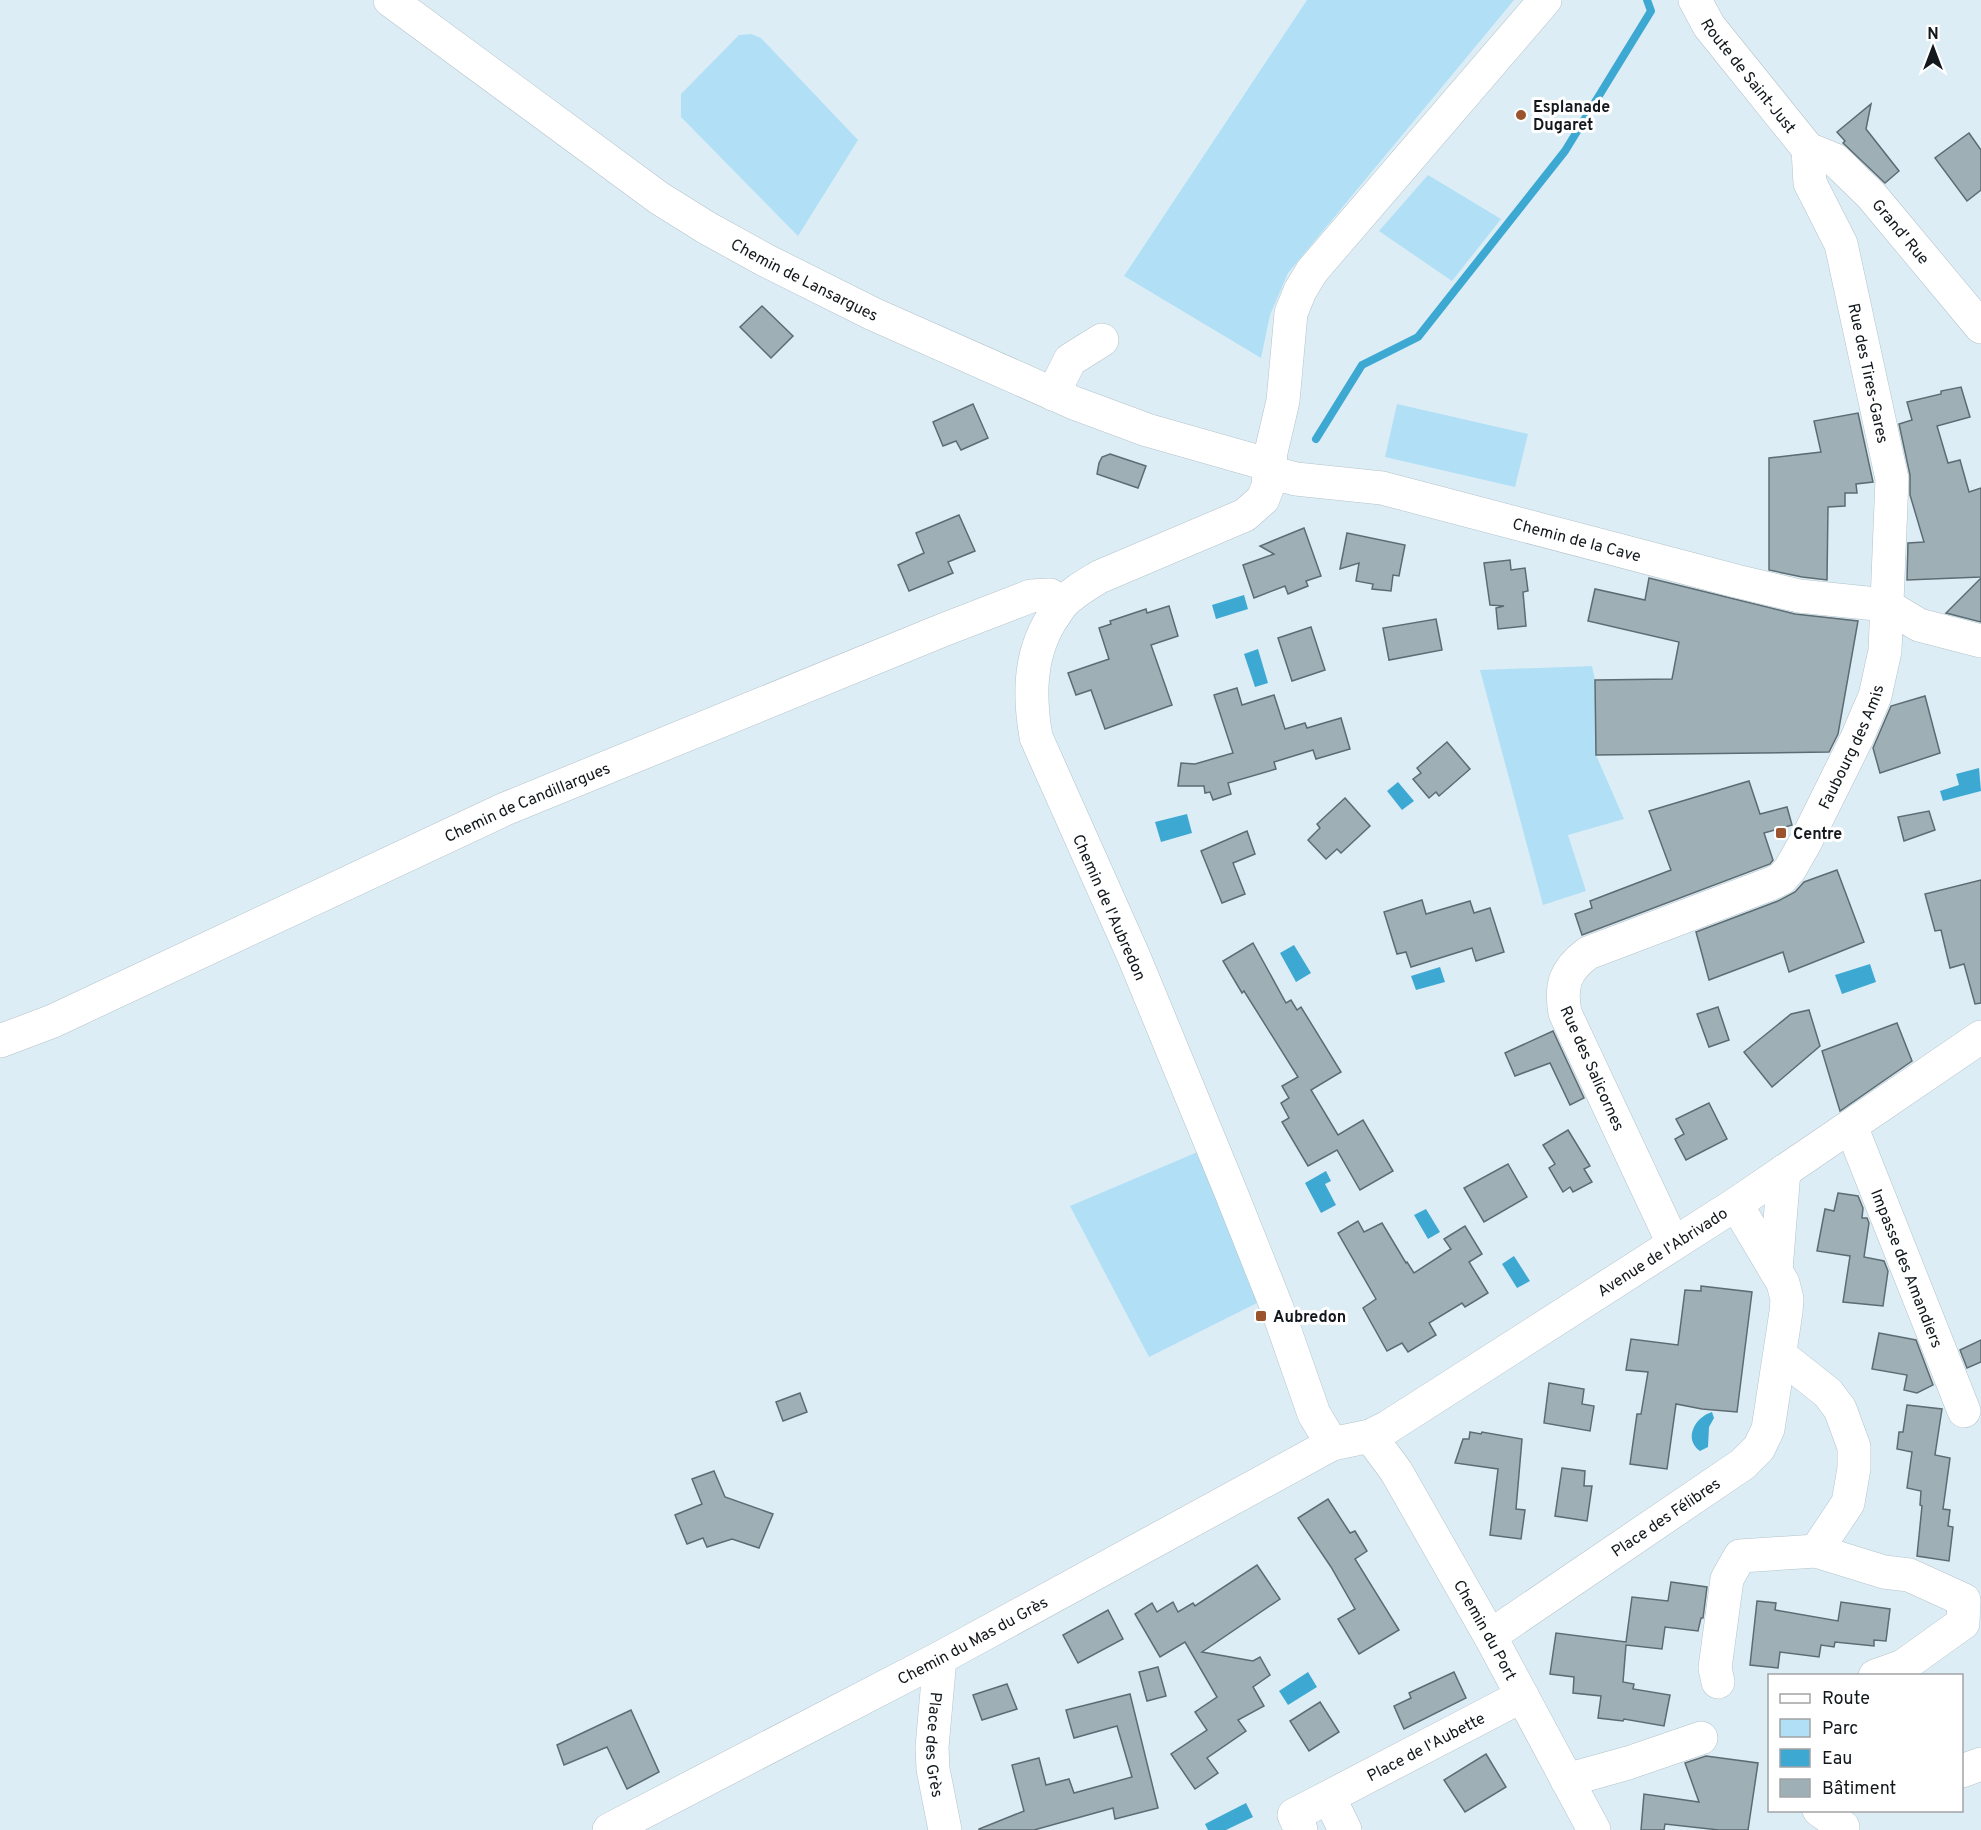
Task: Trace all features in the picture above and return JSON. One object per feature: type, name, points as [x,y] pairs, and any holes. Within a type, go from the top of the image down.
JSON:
[{"type":"street","name":"Chemin de Lansargues","points":[[390,0],[659,198],[707,228],[873,314],[1053,394],[1147,430],[1269,469]]},
{"type":"street","name":"Chemin de l'Aubredon","points":[[1332,1444],[1314,1414],[1277,1308],[1134,957],[1036,737],[1031,680],[1036,653],[1047,627],[1061,605],[1079,589],[1099,577],[1245,515],[1263,499],[1268,486],[1282,401],[1291,313],[1300,291],[1312,271],[1545,0]]},
{"type":"street","name":"Route de Saint-Just","points":[[1695,0],[1708,26],[1808,149]]},
{"type":"street","name":"Grand' Rue","points":[[1808,149],[1835,160],[1872,195],[1981,327]]},
{"type":"street","name":"Rue des Tires-Gares","points":[[1808,149],[1810,183],[1841,244],[1892,479],[1886,604]]},
{"type":"street","points":[[1053,394],[1070,360],[1102,340]]},
{"type":"street","name":"Chemin de la Cave","points":[[1269,469],[1296,478],[1382,488],[1736,582],[1799,596],[1886,604]]},
{"type":"street","name":"Chemin de Candillargues","points":[[0,1041],[53,1021],[505,809],[1031,596],[1050,595],[1061,605]]},
{"type":"street","points":[[1886,604],[1919,625],[1981,641]]},
{"type":"street","name":"Faubourg des Amis","points":[[1781,879],[1790,869],[1806,841],[1875,696],[1885,651],[1886,604]]},
{"type":"street","name":"Rue des Salicornes","points":[[1673,1244],[1565,1012],[1562,996],[1566,978],[1574,963],[1588,953],[1781,879]]},
{"type":"street","name":"Avenue de l'Abrivado","points":[[1332,1444],[1370,1436],[1388,1427],[1785,1172],[1981,1037]]},
{"type":"street","name":"Impasse des Amandiers","points":[[1851,1126],[1964,1411]]},
{"type":"street","name":"Place des Félibres","points":[[1776,1270],[1785,1172]]},
{"type":"street","name":"Place des Félibres","points":[[1490,1636],[1743,1464],[1759,1448],[1768,1429],[1787,1299],[1783,1283],[1736,1204]]},
{"type":"street","points":[[1780,1355],[1828,1393],[1840,1409],[1854,1447],[1854,1468],[1848,1503],[1816,1551]]},
{"type":"street","name":"Chemin du Port","points":[[1370,1436],[1395,1471],[1490,1636],[1594,1830]]},
{"type":"street","name":"Chemin du Mas du Grès","points":[[609,1830],[940,1658],[1332,1444]]},
{"type":"street","points":[[1718,1682],[1715,1668],[1727,1580],[1740,1556],[1816,1551],[1884,1572],[1910,1575],[1964,1600],[1963,1623],[1903,1666],[1881,1674]]},
{"type":"street","name":"Place des Grès","points":[[940,1658],[932,1747],[933,1769],[945,1830]]},
{"type":"street","name":"Place de l'Aubette","points":[[1301,1830],[1294,1815],[1522,1696]]},
{"type":"street","points":[[1568,1780],[1628,1763],[1701,1738]]},
{"type":"street","points":[[1963,1771],[1981,1764]]},
{"type":"street","points":[[1329,1797],[1345,1830]]},
{"type":"green space","points":[[1307,0],[1514,0],[1288,273],[1270,315],[1261,358],[1124,276]]},
{"type":"green space","points":[[751,34],[761,38],[858,140],[798,236],[681,117],[681,94],[739,35]]},
{"type":"green space","points":[[1428,175],[1501,219],[1452,281],[1379,231]]},
{"type":"green space","points":[[1397,404],[1528,434],[1515,487],[1385,457]]},
{"type":"green space","points":[[1592,666],[1595,680],[1596,755],[1624,819],[1568,835],[1586,891],[1543,905],[1480,670]]},
{"type":"green space","points":[[1200,1151],[1224,1209],[1257,1303],[1149,1357],[1070,1206]]},
{"type":"water","points":[[1244,595],[1248,609],[1216,619],[1212,605]]},
{"type":"water","points":[[1258,649],[1268,683],[1255,687],[1244,654]]},
{"type":"water","points":[[1979,768],[1981,791],[1943,801],[1940,791],[1959,785],[1956,774]]},
{"type":"water","points":[[1398,782],[1414,801],[1402,810],[1387,791]]},
{"type":"water","points":[[1187,814],[1192,833],[1161,842],[1155,822]]},
{"type":"water","points":[[1294,945],[1311,973],[1296,982],[1280,953]]},
{"type":"water","points":[[1870,964],[1876,982],[1842,994],[1835,975]]},
{"type":"water","points":[[1440,967],[1445,982],[1416,990],[1411,976]]},
{"type":"water","points":[[1326,1171],[1331,1181],[1325,1184],[1336,1205],[1321,1213],[1305,1183]]},
{"type":"water","points":[[1426,1209],[1440,1232],[1428,1239],[1414,1215]]},
{"type":"water","points":[[1514,1256],[1530,1281],[1517,1288],[1502,1264]]},
{"type":"water","points":[[1712,1412],[1714,1418],[1709,1427],[1708,1447],[1700,1451],[1692,1441],[1693,1429],[1696,1423]]},
{"type":"water","points":[[1308,1672],[1317,1687],[1288,1705],[1279,1691]]},
{"type":"water","points":[[1246,1803],[1253,1817],[1226,1830],[1208,1830],[1205,1824]]},
{"type":"building","points":[[1871,104],[1866,129],[1899,171],[1885,183],[1843,143],[1845,141],[1837,132]]},
{"type":"building","points":[[1969,133],[1981,150],[1981,190],[1967,201],[1935,158]]},
{"type":"building","points":[[762,306],[793,336],[771,358],[740,327]]},
{"type":"building","points":[[1961,387],[1970,417],[1937,426],[1948,463],[1960,460],[1969,492],[1981,488],[1981,577],[1907,580],[1908,543],[1924,542],[1910,495],[1910,475],[1899,424],[1912,420],[1907,402]]},
{"type":"building","points":[[973,404],[988,438],[961,450],[956,441],[943,446],[933,422]]},
{"type":"building","points":[[1858,413],[1873,482],[1856,484],[1857,493],[1845,493],[1845,506],[1828,507],[1827,580],[1769,570],[1769,458],[1821,452],[1814,421]]},
{"type":"building","points":[[1110,454],[1146,466],[1138,488],[1097,474],[1102,457]]},
{"type":"building","points":[[959,515],[975,551],[948,562],[953,573],[909,591],[898,565],[924,553],[916,533]]},
{"type":"building","points":[[1304,528],[1321,576],[1306,581],[1308,586],[1288,594],[1285,586],[1254,598],[1243,565],[1274,554],[1260,546]]},
{"type":"building","points":[[1347,533],[1405,545],[1399,576],[1393,575],[1391,591],[1372,589],[1373,584],[1356,581],[1359,563],[1340,569]]},
{"type":"building","points":[[1510,560],[1511,570],[1525,568],[1528,591],[1523,592],[1526,626],[1498,629],[1496,608],[1504,606],[1490,605],[1484,563]]},
{"type":"building","points":[[1649,578],[1795,614],[1858,621],[1838,734],[1829,752],[1596,755],[1595,680],[1672,679],[1679,642],[1588,621],[1595,589],[1645,600]]},
{"type":"building","points":[[1981,578],[1981,622],[1946,613]]},
{"type":"building","points":[[1169,606],[1178,636],[1151,645],[1172,705],[1105,729],[1091,690],[1076,695],[1068,673],[1109,659],[1099,628],[1111,624],[1110,621],[1146,609],[1147,613]]},
{"type":"building","points":[[1436,619],[1442,650],[1389,660],[1383,628]]},
{"type":"building","points":[[1311,627],[1325,670],[1292,681],[1278,638]]},
{"type":"building","points":[[1237,688],[1242,705],[1274,695],[1285,729],[1305,723],[1307,728],[1341,718],[1350,749],[1316,759],[1313,750],[1274,762],[1276,769],[1228,783],[1231,794],[1213,800],[1210,792],[1205,793],[1204,786],[1178,786],[1181,763],[1195,764],[1233,753],[1214,695]]},
{"type":"building","points":[[1925,696],[1940,753],[1880,773],[1873,748],[1891,706]]},
{"type":"building","points":[[1447,742],[1470,769],[1439,796],[1436,792],[1429,798],[1413,779],[1421,773],[1417,768]]},
{"type":"building","points":[[1749,781],[1760,814],[1787,807],[1792,825],[1764,833],[1773,860],[1770,864],[1582,935],[1575,914],[1592,908],[1590,901],[1671,870],[1649,811]]},
{"type":"building","points":[[1345,798],[1370,826],[1341,853],[1337,849],[1326,859],[1308,840],[1320,828],[1317,824]]},
{"type":"building","points":[[1929,811],[1935,830],[1904,841],[1898,817]]},
{"type":"building","points":[[1247,831],[1255,854],[1233,863],[1245,894],[1222,903],[1201,851]]},
{"type":"building","points":[[1837,870],[1864,942],[1789,972],[1783,952],[1709,980],[1696,932],[1778,901],[1795,892],[1804,882]]},
{"type":"building","points":[[1981,880],[1981,1003],[1975,1004],[1964,964],[1950,968],[1941,930],[1935,931],[1925,894]]},
{"type":"building","points":[[1422,900],[1426,914],[1470,901],[1474,913],[1490,908],[1504,952],[1476,961],[1472,948],[1411,967],[1406,952],[1397,954],[1384,912]]},
{"type":"building","points":[[1253,943],[1286,1003],[1291,1000],[1297,1010],[1301,1007],[1341,1072],[1311,1090],[1338,1135],[1363,1120],[1393,1171],[1360,1190],[1337,1150],[1308,1166],[1282,1122],[1289,1118],[1281,1103],[1289,1098],[1282,1086],[1298,1077],[1223,961]]},
{"type":"building","points":[[1718,1007],[1729,1040],[1709,1047],[1697,1014]]},
{"type":"building","points":[[1809,1010],[1820,1046],[1772,1087],[1744,1052],[1791,1014]]},
{"type":"building","points":[[1897,1023],[1912,1061],[1840,1111],[1822,1051]]},
{"type":"building","points":[[1553,1031],[1584,1098],[1570,1105],[1550,1063],[1515,1076],[1505,1053]]},
{"type":"building","points":[[1709,1103],[1727,1139],[1686,1160],[1675,1139],[1684,1134],[1676,1119]]},
{"type":"building","points":[[1568,1130],[1590,1166],[1584,1169],[1592,1182],[1573,1192],[1570,1187],[1563,1192],[1549,1168],[1555,1164],[1543,1145]]},
{"type":"building","points":[[1508,1164],[1527,1197],[1484,1222],[1464,1188]]},
{"type":"building","points":[[1838,1193],[1858,1196],[1863,1208],[1862,1218],[1867,1218],[1869,1223],[1864,1257],[1884,1261],[1888,1271],[1883,1306],[1843,1302],[1850,1256],[1817,1251],[1825,1209],[1834,1211]]},
{"type":"building","points":[[1358,1221],[1364,1232],[1382,1223],[1414,1273],[1451,1249],[1444,1239],[1465,1226],[1482,1254],[1469,1262],[1488,1293],[1465,1307],[1462,1303],[1429,1323],[1436,1335],[1408,1352],[1402,1343],[1387,1351],[1363,1308],[1376,1299],[1338,1233]]},
{"type":"building","points":[[1701,1286],[1752,1292],[1737,1412],[1676,1404],[1667,1469],[1630,1464],[1637,1414],[1641,1414],[1648,1372],[1626,1370],[1631,1339],[1678,1345],[1685,1290],[1701,1291]]},
{"type":"building","points":[[1879,1333],[1916,1340],[1933,1385],[1917,1393],[1904,1390],[1907,1375],[1872,1369]]},
{"type":"building","points":[[1981,1340],[1981,1362],[1967,1368],[1960,1350]]},
{"type":"building","points":[[1549,1383],[1584,1389],[1582,1404],[1594,1406],[1590,1431],[1544,1423]]},
{"type":"building","points":[[800,1393],[807,1412],[783,1421],[776,1402]]},
{"type":"building","points":[[1907,1405],[1942,1409],[1935,1455],[1950,1458],[1943,1509],[1950,1510],[1948,1526],[1953,1527],[1949,1561],[1917,1556],[1922,1506],[1920,1505],[1921,1491],[1907,1488],[1912,1452],[1897,1449],[1899,1432],[1903,1432]]},
{"type":"building","points":[[1470,1432],[1522,1439],[1516,1509],[1525,1510],[1521,1539],[1490,1535],[1498,1469],[1455,1463],[1463,1439],[1469,1439]]},
{"type":"building","points":[[1562,1468],[1585,1471],[1584,1486],[1592,1486],[1587,1521],[1555,1516]]},
{"type":"building","points":[[714,1471],[725,1497],[773,1514],[759,1548],[732,1539],[707,1547],[703,1538],[687,1544],[675,1515],[702,1504],[692,1479]]},
{"type":"building","points":[[1328,1499],[1350,1533],[1355,1531],[1367,1551],[1355,1559],[1399,1630],[1359,1654],[1338,1619],[1355,1609],[1331,1567],[1298,1518]]},
{"type":"building","points":[[1257,1565],[1280,1599],[1202,1652],[1253,1661],[1260,1657],[1270,1675],[1253,1687],[1264,1706],[1238,1720],[1246,1731],[1207,1758],[1218,1773],[1195,1789],[1171,1754],[1207,1730],[1195,1712],[1217,1697],[1185,1642],[1160,1657],[1135,1614],[1152,1603],[1157,1612],[1173,1602],[1178,1612],[1193,1603],[1195,1606]]},
{"type":"building","points":[[1671,1582],[1707,1587],[1703,1618],[1701,1618],[1698,1631],[1665,1627],[1662,1649],[1626,1645],[1623,1682],[1634,1684],[1633,1689],[1670,1695],[1664,1726],[1624,1719],[1623,1721],[1598,1718],[1601,1696],[1573,1693],[1574,1677],[1550,1674],[1556,1633],[1626,1642],[1632,1597],[1668,1601]]},
{"type":"building","points":[[1757,1601],[1776,1603],[1775,1610],[1838,1621],[1841,1602],[1890,1609],[1886,1641],[1874,1640],[1874,1646],[1835,1642],[1834,1647],[1821,1645],[1819,1657],[1780,1652],[1778,1668],[1750,1665]]},
{"type":"building","points":[[1108,1610],[1123,1639],[1078,1663],[1063,1635]]},
{"type":"building","points":[[1158,1667],[1166,1696],[1147,1701],[1139,1672]]},
{"type":"building","points":[[1454,1672],[1466,1698],[1404,1729],[1394,1706],[1411,1698],[1409,1693]]},
{"type":"building","points":[[1007,1684],[1017,1709],[982,1720],[973,1695]]},
{"type":"building","points":[[1130,1694],[1158,1808],[1115,1819],[1113,1808],[1034,1830],[979,1830],[1024,1811],[1012,1765],[1039,1758],[1046,1785],[1069,1779],[1074,1793],[1132,1777],[1117,1726],[1074,1738],[1066,1710]]},
{"type":"building","points":[[1320,1702],[1339,1732],[1309,1751],[1290,1721]]},
{"type":"building","points":[[631,1710],[659,1772],[627,1789],[607,1747],[564,1765],[557,1745]]},
{"type":"building","points":[[1486,1754],[1506,1787],[1465,1812],[1444,1780]]},
{"type":"building","points":[[1706,1756],[1758,1763],[1748,1830],[1719,1830],[1665,1824],[1664,1830],[1641,1830],[1644,1794],[1699,1802],[1685,1763]]},
{"type":"waterway","points":[[1316,439],[1362,365],[1418,337],[1565,151],[1651,11],[1647,0]]},
{"type":"place","name":"Esplanade Dugaret","points":[[1521,115]]},
{"type":"place","name":"Centre","points":[[1781,833]]},
{"type":"place","name":"Aubredon","points":[[1261,1316]]}]
